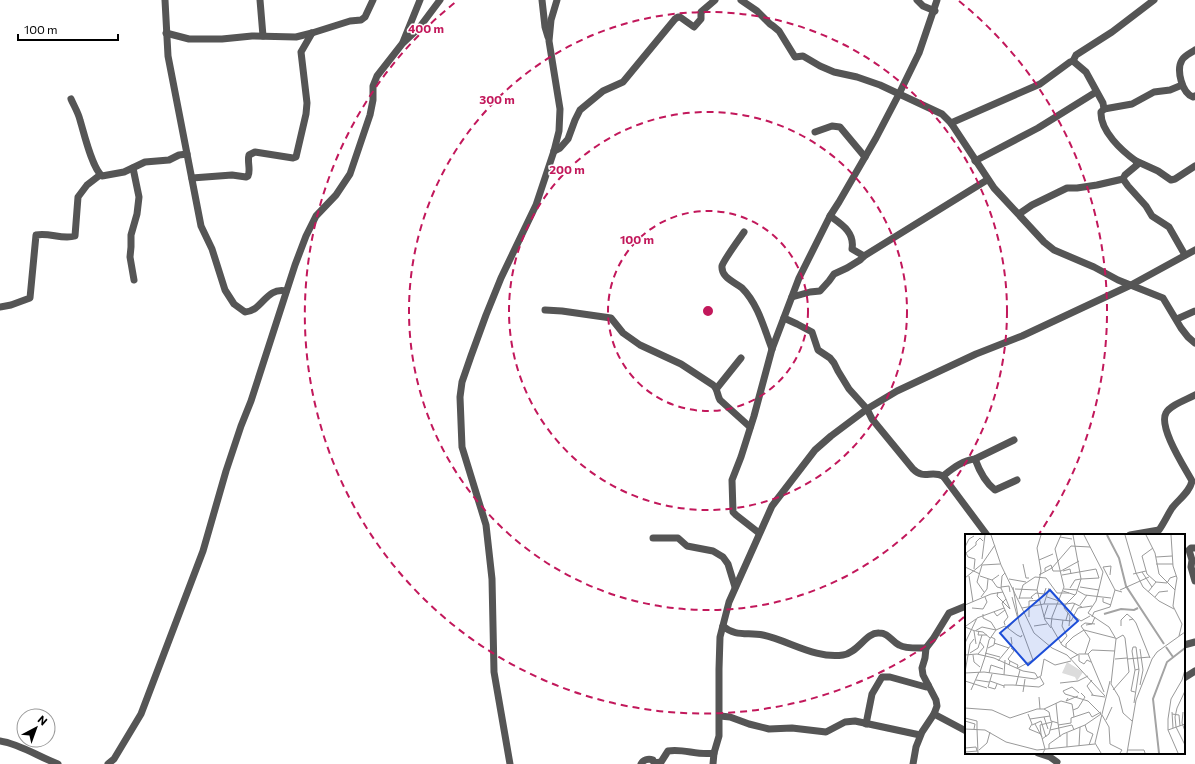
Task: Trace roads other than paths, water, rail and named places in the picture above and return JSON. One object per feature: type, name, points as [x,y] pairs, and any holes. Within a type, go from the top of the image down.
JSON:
[{"type":"street","points":[[165,0],[166,33],[170,70],[201,226],[212,250],[225,290],[234,304],[245,312],[255,309],[273,292],[280,290],[286,291]]},
{"type":"street","points":[[260,0],[262,36]]},
{"type":"street","points":[[166,33],[189,39],[222,39],[262,36],[296,37],[350,21],[361,20],[366,17],[373,0]]},
{"type":"street","points":[[402,44],[420,0]]},
{"type":"street","points":[[108,764],[114,759],[141,714],[203,551],[241,426],[251,401],[286,291],[306,236],[316,216],[336,195],[350,174],[370,115],[373,100],[373,86],[377,76],[402,44],[419,28],[440,0]]},
{"type":"street","points":[[510,764],[494,672],[492,579],[486,525],[462,446],[460,397],[462,382],[486,315],[501,278],[536,205],[559,131],[560,109],[549,41],[545,27],[542,0]]},
{"type":"street","points":[[549,41],[551,20],[557,0]]},
{"type":"street","points":[[554,151],[560,148],[568,139],[574,120],[580,110],[604,91],[623,82],[675,19],[678,17],[694,27],[701,19],[701,12],[715,0]]},
{"type":"street","points":[[917,0],[923,6],[934,10]]},
{"type":"street","points":[[759,533],[736,516],[732,509],[732,480],[741,457],[772,350],[799,278],[830,216],[865,157],[919,53],[937,0]]},
{"type":"street","points":[[951,123],[1040,84],[1054,72],[1073,61],[1076,55],[1112,32],[1154,0]]},
{"type":"street","points":[[745,1],[779,31],[796,57],[803,56],[834,72],[857,77],[880,85],[942,114],[951,123],[987,180],[1044,242],[1054,250],[1163,298],[1188,338],[1195,344]]},
{"type":"street","points":[[192,178],[232,175],[246,177],[249,174],[249,155],[255,152],[293,158],[296,157],[307,109],[307,94],[301,52],[312,33]]},
{"type":"street","points":[[1195,50],[1182,59],[1180,66],[1182,85],[1190,96],[1195,96]]},
{"type":"street","points":[[1073,61],[1086,72],[1103,103],[1104,109]]},
{"type":"street","points":[[1182,85],[1170,90],[1154,92],[1132,104],[1104,109],[1101,112],[1100,117],[1117,145],[1136,161],[1158,171],[1171,180],[1195,166]]},
{"type":"street","points":[[976,161],[1038,128],[1096,92]]},
{"type":"street","points":[[70,100],[80,120],[100,175]]},
{"type":"street","points":[[815,132],[832,126],[840,127],[865,157]]},
{"type":"street","points":[[0,307],[12,305],[30,298],[36,235],[48,234],[71,237],[75,236],[78,197],[87,184],[100,175],[102,176],[124,172],[145,162],[169,160],[179,155],[187,154]]},
{"type":"street","points":[[1019,214],[1032,205],[1067,188],[1097,185],[1123,179],[1125,175],[1137,165],[1136,161]]},
{"type":"street","points":[[133,168],[139,197],[132,235],[130,257],[134,280]]},
{"type":"street","points":[[1123,179],[1146,206],[1152,216],[1169,227],[1185,255]]},
{"type":"street","points":[[792,297],[820,291],[834,274],[847,268],[987,180]]},
{"type":"street","points":[[830,216],[846,227],[854,242],[852,249],[864,256]]},
{"type":"street","points":[[744,232],[722,265],[723,272],[726,277],[741,287],[754,305],[772,350]]},
{"type":"street","points":[[713,764],[714,753],[719,736],[720,716],[718,669],[720,637],[729,602],[772,506],[815,450],[867,409],[897,391],[1022,336],[1131,285],[1195,250]]},
{"type":"street","points":[[545,310],[562,310],[611,318],[623,333],[640,345],[686,367],[717,388]]},
{"type":"street","points":[[1177,320],[1195,311]]},
{"type":"street","points":[[784,318],[812,332],[818,350],[830,358],[834,363],[849,389],[867,409],[872,419],[917,474],[923,475],[935,473],[943,476],[987,534]]},
{"type":"street","points":[[741,358],[717,388],[720,400],[750,427]]},
{"type":"street","points":[[1139,534],[1158,532],[1166,521],[1172,508],[1191,487],[1192,481],[1169,437],[1164,421],[1166,412],[1174,405],[1195,395]]},
{"type":"street","points":[[943,476],[954,467],[975,459],[1014,440]]},
{"type":"street","points":[[975,459],[978,467],[995,490],[1017,480]]},
{"type":"street","points":[[653,538],[678,538],[687,546],[718,553],[728,564],[735,587]]},
{"type":"street","points":[[1195,548],[1191,548],[1189,550],[1192,560],[1190,567],[1195,581]]},
{"type":"street","points":[[913,764],[920,735],[934,714],[937,706],[936,700],[923,675],[922,668],[926,648],[934,639],[949,613],[965,606]]},
{"type":"street","points":[[723,626],[729,632],[741,634],[753,633],[766,636],[818,654],[843,655],[852,652],[871,634],[877,632],[885,634],[898,645],[903,647],[926,648]]},
{"type":"street","points":[[1185,645],[1195,642]]},
{"type":"street","points":[[1185,677],[1195,671]]},
{"type":"street","points":[[866,724],[872,694],[882,677],[890,677],[926,687],[928,685]]},
{"type":"street","points":[[934,714],[965,730]]},
{"type":"street","points":[[720,716],[730,717],[769,729],[792,728],[826,732],[845,722],[855,721],[920,735]]},
{"type":"street","points":[[0,740],[58,764]]},
{"type":"street","points":[[641,764],[647,759],[653,760],[654,763],[661,762],[668,751],[673,750],[702,755],[714,753]]},
{"type":"street","points":[[1041,754],[1050,757],[1057,762]]}]
